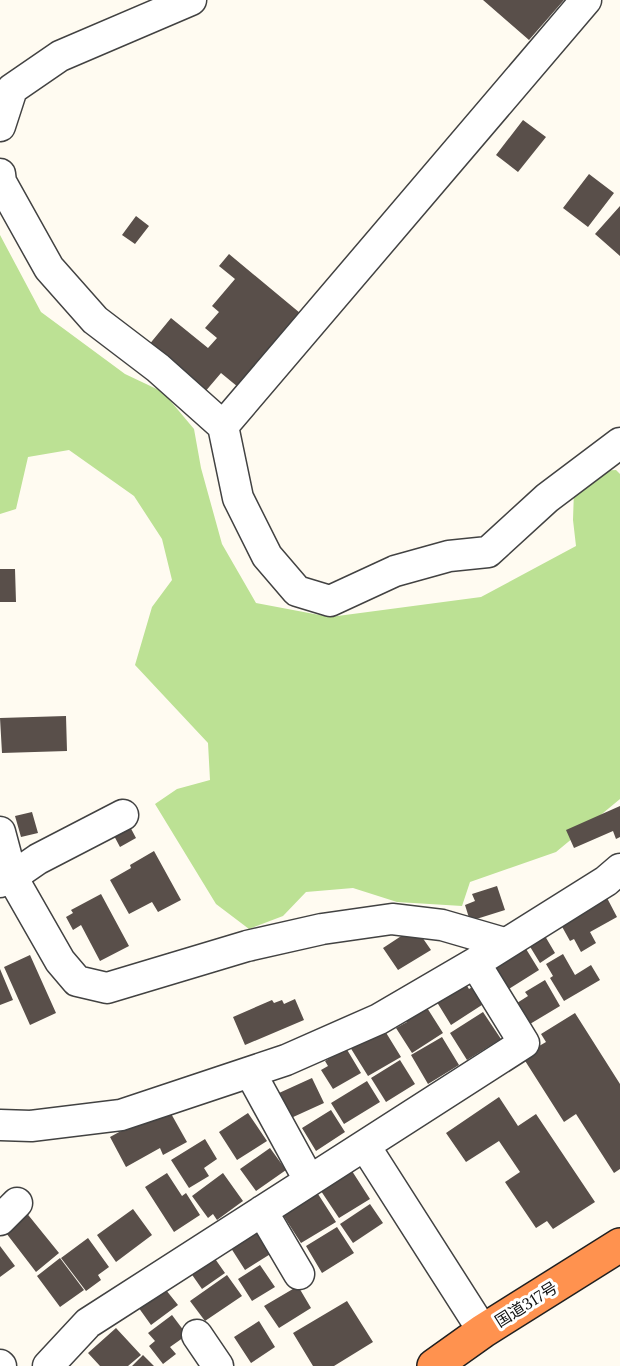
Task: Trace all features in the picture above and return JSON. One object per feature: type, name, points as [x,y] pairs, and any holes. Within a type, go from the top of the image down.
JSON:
[{"type":"highway","name":"国道317号","points":[[434,1366],[483,1331],[620,1245]]},
{"type":"street","points":[[0,126],[12,89],[60,56],[191,0]]},
{"type":"street","points":[[223,426],[586,0]]},
{"type":"street","points":[[0,174],[1,182],[49,268],[87,312],[158,368],[223,426],[238,498],[267,556],[297,591],[330,602],[395,571],[449,556],[488,552],[547,498],[620,443]]},
{"type":"street","points":[[6,880],[38,859],[123,815]]},
{"type":"street","points":[[0,832],[6,880],[66,968],[77,981],[107,988],[247,946],[322,928],[392,919],[442,924],[504,943]]},
{"type":"street","points":[[0,1125],[31,1126],[121,1115],[286,1060],[379,1019],[615,877]]},
{"type":"street","points":[[48,1366],[88,1323],[524,1042],[475,963]]},
{"type":"street","points":[[250,1072],[309,1180]]},
{"type":"street","points":[[365,1146],[483,1331]]},
{"type":"street","points":[[262,1211],[299,1274]]},
{"type":"street","points":[[197,1335],[219,1366]]},
{"type":"green space","points":[[0,235],[41,312],[125,374],[163,392],[194,429],[201,468],[222,544],[256,603],[330,617],[481,597],[576,546],[573,520],[574,490],[599,471],[616,470],[620,474],[620,799],[556,852],[470,882],[462,906],[397,902],[353,888],[306,892],[283,916],[249,929],[216,904],[155,804],[177,789],[210,780],[208,743],[135,665],[152,607],[172,580],[162,539],[134,496],[69,450],[28,457],[16,509],[0,514]]},
{"type":"building","points":[[483,0],[564,0],[529,40]]},
{"type":"building","points":[[523,120],[546,137],[518,172],[496,155]]},
{"type":"building","points":[[589,174],[614,193],[588,227],[563,208]]},
{"type":"building","points":[[620,206],[620,256],[595,234]]},
{"type":"building","points":[[136,216],[149,226],[135,244],[122,235]]},
{"type":"building","points":[[229,254],[300,313],[238,387],[221,373],[204,393],[148,346],[171,318],[208,348],[217,338],[205,328],[219,312],[212,306],[235,279],[219,266]]},
{"type":"building","points":[[0,569],[15,569],[16,602],[0,602]]},
{"type":"building","points":[[66,716],[67,751],[2,753],[0,718]]},
{"type":"building","points":[[620,806],[620,837],[616,839],[613,831],[574,848],[566,830]]},
{"type":"building","points":[[32,812],[38,833],[21,837],[15,816]]},
{"type":"building","points":[[128,823],[136,838],[120,847],[112,832]]},
{"type":"building","points":[[154,851],[181,900],[158,912],[152,902],[129,914],[110,880]]},
{"type":"building","points":[[497,886],[505,910],[470,921],[465,905],[475,901],[472,894]]},
{"type":"building","points":[[101,894],[129,946],[100,961],[81,925],[73,930],[66,917],[73,913],[71,910]]},
{"type":"building","points":[[606,896],[617,917],[590,932],[596,943],[581,952],[574,939],[570,941],[560,923]]},
{"type":"building","points":[[415,927],[431,950],[398,970],[383,948]]},
{"type":"building","points":[[545,936],[555,953],[540,963],[529,945]]},
{"type":"building","points":[[523,944],[539,970],[507,990],[491,964]]},
{"type":"building","points":[[563,954],[575,975],[591,965],[600,980],[564,1001],[550,978],[553,976],[546,964]]},
{"type":"building","points":[[30,955],[56,1013],[30,1025],[4,967]]},
{"type":"building","points":[[0,969],[13,1000],[0,1005]]},
{"type":"building","points":[[545,980],[560,1006],[530,1024],[517,1003],[528,996],[525,992]]},
{"type":"building","points":[[464,981],[469,989],[474,986],[485,1003],[451,1025],[435,999]]},
{"type":"building","points":[[295,999],[304,1020],[245,1045],[233,1017],[272,1000],[274,1003],[282,1000],[284,1004]]},
{"type":"building","points":[[424,1003],[443,1033],[412,1053],[396,1028],[407,1022],[404,1016]]},
{"type":"building","points":[[483,1012],[501,1039],[467,1060],[450,1033]]},
{"type":"building","points":[[575,1013],[620,1084],[620,1169],[614,1173],[576,1114],[564,1122],[522,1056],[546,1042],[541,1034]]},
{"type":"building","points":[[385,1031],[401,1057],[368,1076],[350,1047],[371,1034],[373,1038]]},
{"type":"building","points":[[442,1037],[459,1065],[428,1084],[411,1055]]},
{"type":"building","points":[[346,1048],[361,1073],[333,1089],[321,1070],[328,1066],[325,1061]]},
{"type":"building","points":[[400,1060],[415,1084],[386,1102],[371,1078]]},
{"type":"building","points":[[312,1078],[324,1103],[291,1118],[279,1093]]},
{"type":"building","points":[[367,1081],[380,1102],[344,1124],[331,1103]]},
{"type":"building","points":[[499,1097],[518,1126],[536,1114],[595,1202],[553,1229],[547,1221],[536,1228],[505,1182],[520,1172],[499,1141],[466,1162],[446,1133]]},
{"type":"building","points":[[169,1110],[187,1142],[163,1155],[160,1148],[126,1167],[110,1137],[143,1119],[145,1123]]},
{"type":"building","points":[[331,1110],[345,1132],[316,1151],[302,1128]]},
{"type":"building","points":[[248,1113],[267,1141],[237,1160],[219,1132]]},
{"type":"building","points":[[205,1139],[217,1159],[204,1168],[209,1176],[189,1188],[171,1160]]},
{"type":"building","points":[[270,1148],[286,1170],[256,1191],[240,1169]]},
{"type":"building","points":[[352,1171],[370,1199],[339,1218],[321,1191]]},
{"type":"building","points":[[167,1173],[182,1196],[186,1193],[200,1215],[174,1232],[145,1187]]},
{"type":"building","points":[[223,1173],[243,1201],[217,1220],[213,1214],[208,1218],[192,1196]]},
{"type":"building","points":[[318,1194],[336,1222],[301,1243],[283,1215]]},
{"type":"building","points":[[370,1204],[383,1223],[353,1243],[340,1224]]},
{"type":"building","points":[[133,1209],[152,1235],[116,1262],[97,1235]]},
{"type":"building","points":[[25,1211],[59,1253],[36,1272],[3,1229]]},
{"type":"building","points":[[258,1220],[272,1253],[245,1270],[229,1245]]},
{"type":"building","points":[[337,1227],[354,1253],[322,1273],[306,1246]]},
{"type":"building","points":[[88,1238],[109,1267],[98,1275],[101,1280],[86,1291],[61,1258]]},
{"type":"building","points":[[0,1246],[15,1266],[0,1277]]},
{"type":"building","points":[[211,1253],[225,1273],[202,1289],[188,1269]]},
{"type":"building","points":[[60,1258],[84,1290],[60,1307],[37,1276]]},
{"type":"building","points":[[260,1265],[275,1287],[252,1301],[238,1279]]},
{"type":"building","points":[[227,1275],[242,1296],[205,1321],[190,1301]]},
{"type":"building","points":[[162,1285],[178,1305],[151,1325],[136,1304]]},
{"type":"building","points":[[298,1286],[311,1308],[279,1328],[264,1306]]},
{"type":"building","points":[[347,1301],[373,1342],[334,1366],[313,1366],[293,1333]]},
{"type":"building","points":[[172,1315],[187,1335],[170,1347],[176,1354],[163,1364],[149,1346],[155,1341],[148,1333]]},
{"type":"building","points":[[259,1321],[275,1347],[251,1363],[234,1337]]},
{"type":"building","points":[[116,1328],[141,1355],[128,1366],[100,1366],[88,1353]]},
{"type":"building","points":[[143,1355],[154,1366],[132,1366]]}]
